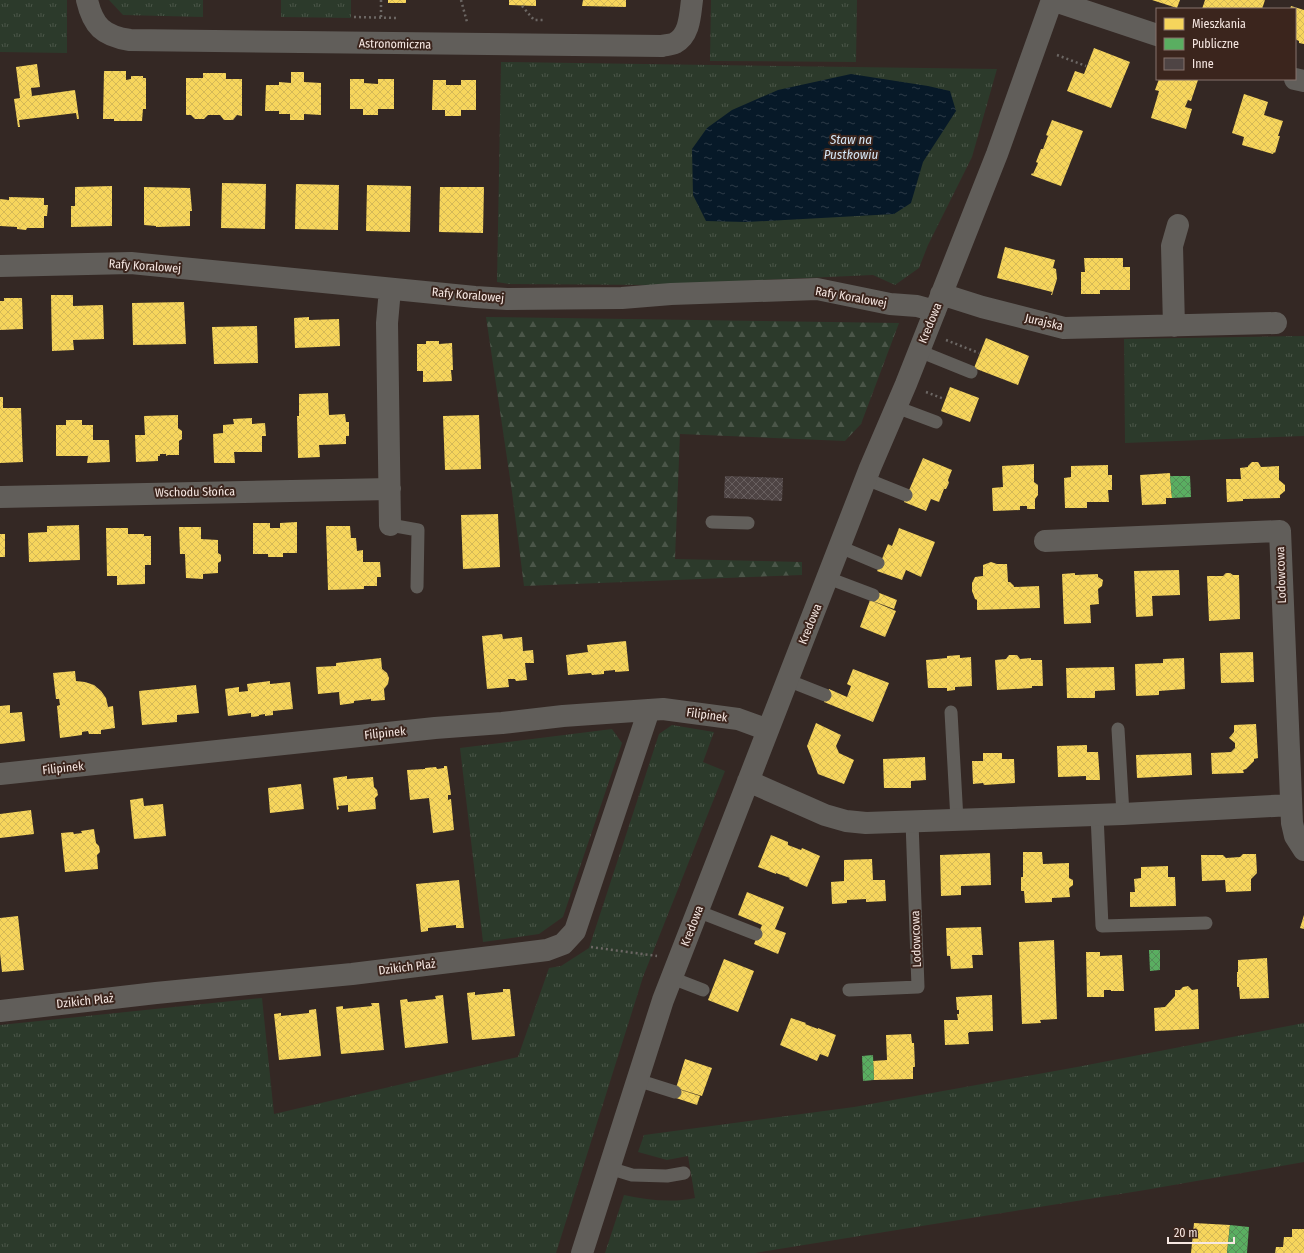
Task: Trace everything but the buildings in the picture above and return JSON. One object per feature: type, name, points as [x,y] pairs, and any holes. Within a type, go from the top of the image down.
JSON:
[{"type":"street","name":"Astronomiczna","points":[[87,0],[90,12],[97,25],[105,32],[117,38],[130,40],[662,46],[674,44],[682,38],[688,28],[692,0]]},
{"type":"street","points":[[1052,0],[1156,35]]},
{"type":"street","name":"Kredowa","points":[[582,1253],[663,1000],[866,479],[923,341],[997,154],[1052,0]]},
{"type":"street","points":[[1174,326],[1172,246],[1178,225]]},
{"type":"street","name":"Rafy Koralowej","points":[[0,266],[131,264],[507,299],[622,298],[671,294],[817,289],[890,304],[917,306],[938,303]]},
{"type":"street","points":[[390,289],[387,323],[390,525]]},
{"type":"street","name":"Jurajska","points":[[938,303],[982,306],[1064,328],[1276,324]]},
{"type":"street","name":"Wschodu Słońca","points":[[0,497],[390,488]]},
{"type":"street","name":"Lodowcowa","points":[[1045,541],[1280,531],[1292,823],[1295,836],[1304,850]]},
{"type":"street","name":"Filipinek","points":[[0,774],[435,728],[502,723],[563,716],[663,709],[738,719],[768,730]]},
{"type":"street","points":[[563,944],[575,931],[649,710]]},
{"type":"street","points":[[748,781],[825,815],[846,821],[866,823],[1122,814],[1291,805]]},
{"type":"street","name":"Dzikich Plaż","points":[[0,1011],[156,993],[352,974],[547,950],[563,944]]},
{"type":"lane","points":[[923,341],[970,372]]},
{"type":"lane","points":[[896,407],[936,422]]},
{"type":"lane","points":[[866,479],[906,495]]},
{"type":"lane","points":[[712,522],[748,523]]},
{"type":"lane","points":[[390,525],[418,530],[417,587]]},
{"type":"lane","points":[[840,547],[878,563]]},
{"type":"lane","points":[[828,578],[873,595]]},
{"type":"lane","points":[[787,680],[825,695]]},
{"type":"lane","points":[[951,712],[956,820]]},
{"type":"lane","points":[[1118,729],[1122,814]]},
{"type":"lane","points":[[1097,815],[1102,926],[1206,923]]},
{"type":"lane","name":"Lodowcowa","points":[[849,990],[918,987],[912,822]]},
{"type":"lane","points":[[697,911],[756,934]]},
{"type":"lane","points":[[672,978],[703,990]]},
{"type":"lane","points":[[637,1080],[675,1092]]},
{"type":"lane","points":[[609,1168],[632,1175],[668,1176],[684,1173]]},
{"type":"path","points":[[522,6],[534,20],[546,20]]},
{"type":"path","points":[[354,18],[397,18]]},
{"type":"path","points":[[1036,47],[1086,66]]},
{"type":"path","points":[[923,341],[979,353]]},
{"type":"path","points":[[563,944],[664,956]]},
{"type":"green space","points":[[0,0],[67,0],[67,53],[0,52]]},
{"type":"green space","points":[[109,0],[203,0],[203,17],[123,15]]},
{"type":"green space","points":[[281,0],[351,0],[351,18],[281,17]]},
{"type":"green space","points":[[711,0],[857,0],[856,62],[710,61]]},
{"type":"green space","points":[[501,62],[997,69],[972,157],[928,245],[919,268],[895,285],[873,275],[652,285],[509,284],[497,282]]},
{"type":"green space","points":[[486,317],[899,323],[861,424],[845,441],[680,434],[675,559],[802,562],[802,575],[524,586],[512,492]]},
{"type":"green space","points":[[1304,336],[1304,436],[1125,443],[1124,339]]},
{"type":"green space","points":[[672,725],[714,732],[703,762],[725,771],[643,977],[556,1253],[0,1253],[0,1025],[262,998],[274,1114],[518,1057],[549,968],[561,966],[589,948],[659,734]]},
{"type":"green space","points":[[612,729],[622,743],[563,917],[539,934],[483,942],[460,748]]},
{"type":"green space","points":[[1304,1023],[1304,1162],[1145,1190],[755,1253],[605,1253],[624,1195],[660,1200],[686,1200],[695,1198],[688,1156],[667,1160],[638,1152],[644,1135],[854,1107],[1077,1067]]},
{"type":"water","name":"Staw na Pustkowiu","points":[[851,74],[928,86],[950,91],[956,111],[923,162],[911,203],[894,214],[746,222],[706,221],[693,195],[692,149],[707,128],[732,110],[778,90]]}]
